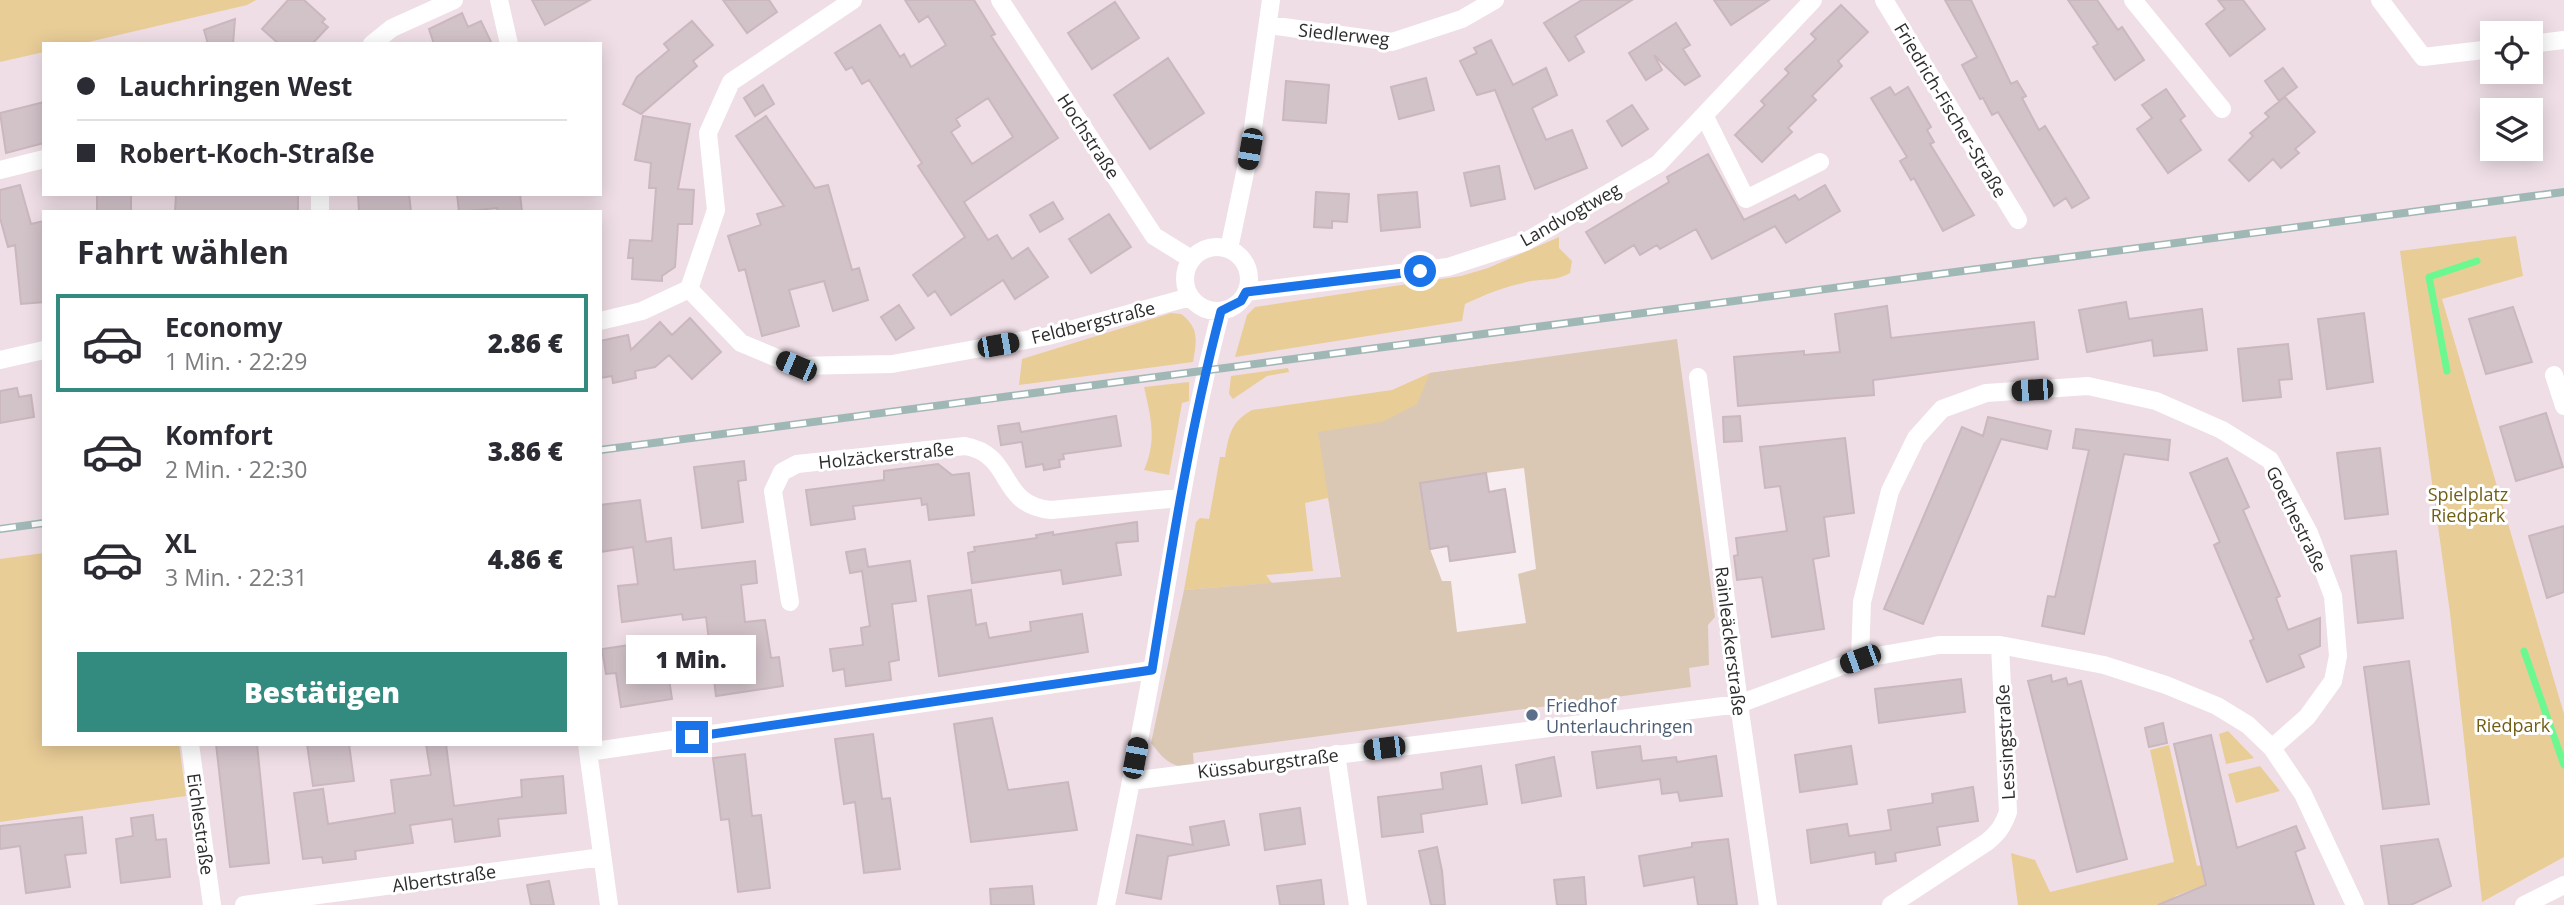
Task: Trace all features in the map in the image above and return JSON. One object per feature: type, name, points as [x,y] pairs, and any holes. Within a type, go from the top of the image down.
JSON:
[{"type":"street","points":[[374,42],[392,28],[454,0]]},
{"type":"street","points":[[499,0],[509,42]]},
{"type":"street","points":[[602,321],[642,311],[689,289],[716,210],[708,133],[731,82],[853,0]]},
{"type":"street","name":"Hochstraße","points":[[1000,0],[1154,236],[1191,259]]},
{"type":"street","points":[[1229,249],[1250,149],[1271,0]]},
{"type":"street","name":"Siedlerweg","points":[[1269,25],[1392,42],[1462,19],[1495,0]]},
{"type":"street","name":"Landvogtweg","points":[[1246,292],[1448,267],[1525,242],[1658,164],[1813,0]]},
{"type":"street","name":"Friedrich-Fischer-Straße","points":[[1884,0],[2018,220]]},
{"type":"street","points":[[2133,0],[2222,109]]},
{"type":"street","points":[[2380,0],[2423,57],[2480,50]]},
{"type":"street","points":[[2543,42],[2564,40]]},
{"type":"street","points":[[1704,115],[1746,199],[1820,162]]},
{"type":"street","points":[[0,170],[42,160]]},
{"type":"street","points":[[1208,248],[1229,249],[1238,254],[1248,272],[1246,292],[1241,301],[1221,311],[1204,309],[1190,297],[1184,278],[1191,259],[1208,248]]},
{"type":"street","name":"Feldbergstraße","points":[[689,289],[741,343],[796,366],[892,364],[1048,336],[1190,297]]},
{"type":"street","points":[[1106,905],[1152,670],[1180,498],[1205,370],[1221,311]]},
{"type":"street","points":[[0,360],[42,350]]},
{"type":"street","name":"Rainleäckerstraße","points":[[1698,377],[1738,704],[1768,905]]},
{"type":"street","points":[[2559,382],[2564,406]]},
{"type":"street","name":"Goethestraße","points":[[1860,659],[1862,602],[1890,491],[1916,438],[1942,409],[1986,393],[2088,386],[2142,398],[2222,430],[2270,460],[2309,533],[2333,597],[2338,656],[2333,681],[2307,717],[2272,748]]},
{"type":"street","name":"Holzäckerstraße","points":[[790,602],[773,491],[782,472],[797,464],[965,446],[983,449],[994,460],[1019,498],[1035,508],[1051,510],[1180,498]]},
{"type":"street","name":"Küssaburgstraße","points":[[1131,780],[1738,704],[1860,659],[1939,645],[2000,645],[2104,665],[2166,685],[2217,706],[2248,725],[2272,748],[2303,794],[2355,905]]},
{"type":"street","name":"Lessingstraße","points":[[1891,905],[1987,842],[2004,822],[2008,812],[2000,645]]},
{"type":"street","points":[[602,746],[1152,670]]},
{"type":"street","name":"Eichlestraße","points":[[190,746],[212,905]]},
{"type":"street","points":[[587,748],[609,905]]},
{"type":"street","points":[[1336,754],[1359,905]]},
{"type":"street","name":"Albertstraße","points":[[244,905],[602,857]]},
{"type":"street","points":[[2524,905],[2564,884]]},
{"type":"green space","points":[[0,0],[256,0],[247,5],[89,42],[42,42],[42,52],[0,62]]},
{"type":"green space","name":"Riedpark","points":[[2516,236],[2523,276],[2442,299],[2564,714],[2564,857],[2482,902],[2450,613],[2400,251]]},
{"type":"green space","points":[[1559,237],[1559,248],[1572,261],[1570,273],[1559,278],[1511,286],[1473,300],[1465,304],[1462,321],[1235,357],[1247,315],[1255,307],[1461,276],[1488,268]]},
{"type":"green space","points":[[1171,313],[1181,314],[1194,329],[1196,341],[1193,362],[1019,385],[1022,359]]},
{"type":"green space","points":[[1508,362],[1341,577],[1328,498],[1305,503],[1313,571],[1266,575],[1272,583],[1184,590],[1196,522],[1200,518],[1209,519],[1220,457],[1225,457],[1232,429],[1239,419],[1252,410],[1392,390],[1430,373]]},
{"type":"green space","points":[[1288,368],[1289,372],[1267,376],[1233,399],[1229,394],[1231,376]]},
{"type":"green space","points":[[1189,382],[1189,401],[1182,403],[1169,475],[1144,470],[1152,439],[1144,387]]},
{"type":"green space","points":[[42,553],[42,746],[179,746],[186,796],[0,822],[0,559]]},
{"type":"green space","points":[[2228,731],[2254,758],[2226,764],[2219,734]]},
{"type":"green space","points":[[2169,745],[2197,866],[2244,855],[2249,869],[2175,896],[2176,905],[2018,905],[2011,853],[2035,860],[2050,892],[2174,862],[2150,750]]},
{"type":"green space","points":[[2260,766],[2280,791],[2236,803],[2228,774]]},
{"type":"shaded area","points":[[1677,339],[1715,617],[1708,625],[1709,665],[1689,668],[1691,687],[1193,753],[1194,768],[1169,762],[1151,743],[1184,590],[1341,577],[1318,432],[1382,422],[1417,404],[1430,373]]},
{"type":"shaded area","points":[[1524,468],[1536,569],[1518,574],[1526,623],[1457,632],[1451,581],[1442,581],[1430,549],[1448,546],[1450,561],[1515,552],[1505,490],[1489,492],[1486,473]]},
{"type":"building","points":[[288,0],[304,0],[325,19],[322,22],[328,27],[314,42],[277,42],[262,29]]},
{"type":"building","points":[[532,0],[590,0],[545,25]]},
{"type":"building","points":[[723,0],[769,0],[777,12],[747,33]]},
{"type":"building","points":[[905,0],[974,0],[995,34],[991,36],[1058,138],[964,202],[988,240],[997,235],[1012,259],[1028,248],[1048,277],[1015,299],[1003,280],[951,315],[935,291],[928,296],[913,275],[965,237],[918,166],[922,163],[869,80],[862,84],[852,67],[846,70],[835,53],[880,25],[900,57],[904,54],[911,67],[946,45],[928,16],[919,22]],"holes":[[[988,98],[1013,137],[972,164],[951,132],[960,126],[956,119]]]},
{"type":"building","points":[[1582,0],[1632,0],[1575,36],[1584,52],[1569,61],[1544,23]]},
{"type":"building","points":[[1714,0],[1769,0],[1731,25]]},
{"type":"building","points":[[1945,0],[1971,0],[2011,84],[2017,81],[2026,96],[2022,98],[2039,130],[2045,126],[2089,198],[2072,208],[2066,198],[2054,206],[1998,112],[1992,115],[1962,65],[1977,57]]},
{"type":"building","points":[[2068,0],[2097,0],[2118,30],[2122,27],[2144,60],[2115,80],[2093,47],[2098,44]]},
{"type":"building","points":[[2218,0],[2243,0],[2265,29],[2230,56],[2206,24],[2225,9]]},
{"type":"building","points":[[1115,2],[1139,38],[1092,69],[1068,33]]},
{"type":"building","points":[[1841,5],[1868,32],[1838,61],[1842,66],[1812,96],[1816,100],[1788,128],[1792,132],[1762,162],[1735,135],[1765,105],[1761,101],[1789,73],[1785,69],[1816,39],[1811,34]]},
{"type":"building","points":[[462,13],[468,27],[481,21],[491,42],[433,42],[429,29]]},
{"type":"building","points":[[235,19],[233,42],[207,42],[204,30]]},
{"type":"building","points":[[692,21],[713,45],[693,61],[697,66],[641,114],[623,104],[637,77],[669,50],[664,44]]},
{"type":"building","points":[[1676,23],[1690,45],[1683,49],[1700,76],[1685,85],[1654,55],[1662,70],[1646,80],[1629,53]]},
{"type":"building","points":[[1491,40],[1513,85],[1546,68],[1557,95],[1532,108],[1546,140],[1572,130],[1587,168],[1535,189],[1495,90],[1477,95],[1460,61],[1477,53],[1474,48]]},
{"type":"building","points":[[1168,58],[1204,113],[1150,149],[1114,95]]},
{"type":"building","points":[[2283,68],[2297,87],[2279,101],[2265,81]]},
{"type":"building","points":[[1426,78],[1434,110],[1399,119],[1391,87]]},
{"type":"building","points":[[1286,81],[1329,85],[1326,123],[1283,120]]},
{"type":"building","points":[[763,85],[774,104],[755,116],[744,98]]},
{"type":"building","points":[[1890,87],[1895,95],[1908,87],[1931,127],[1927,130],[1934,142],[1930,144],[1974,215],[1943,231],[1914,178],[1911,180],[1900,161],[1907,157],[1871,98]]},
{"type":"building","points":[[2166,89],[2185,116],[2180,120],[2201,150],[2168,173],[2137,129],[2152,118],[2142,105]]},
{"type":"building","points":[[2285,97],[2315,132],[2295,149],[2299,153],[2281,168],[2273,159],[2249,181],[2229,160],[2253,136],[2250,133],[2269,117],[2265,113]]},
{"type":"building","points":[[42,102],[42,144],[6,153],[0,113]]},
{"type":"building","points":[[1632,105],[1648,129],[1622,146],[1607,121]]},
{"type":"building","points":[[643,116],[690,124],[678,189],[694,190],[692,224],[678,224],[675,267],[662,276],[662,281],[632,279],[633,258],[628,258],[630,240],[652,241],[656,188],[649,188],[651,163],[635,160]]},
{"type":"building","points":[[766,116],[815,188],[828,185],[852,270],[859,268],[868,300],[833,311],[824,281],[789,290],[799,326],[762,336],[745,269],[739,271],[728,236],[761,225],[757,214],[784,206],[736,136]]},
{"type":"building","points":[[1708,154],[1744,220],[1795,195],[1799,200],[1825,185],[1840,211],[1786,243],[1775,226],[1712,259],[1696,229],[1660,249],[1657,245],[1640,255],[1634,245],[1605,263],[1586,232],[1669,182],[1667,177]]},
{"type":"building","points":[[1499,166],[1505,199],[1471,206],[1464,173]]},
{"type":"building","points":[[20,185],[31,224],[42,221],[42,302],[21,304],[15,245],[8,247],[0,218],[0,190]]},
{"type":"building","points":[[1316,192],[1349,194],[1347,222],[1332,221],[1332,228],[1314,227]]},
{"type":"building","points":[[1417,192],[1420,227],[1381,231],[1378,195]]},
{"type":"building","points":[[97,196],[131,196],[131,210],[97,210]]},
{"type":"building","points":[[176,196],[298,196],[298,210],[175,210]]},
{"type":"building","points":[[358,196],[409,196],[411,210],[359,210]]},
{"type":"building","points":[[457,196],[520,196],[522,210],[459,210]]},
{"type":"building","points":[[1053,202],[1063,219],[1040,232],[1030,215]]},
{"type":"building","points":[[1109,214],[1131,247],[1091,273],[1069,239]]},
{"type":"building","points":[[2126,302],[2129,319],[2202,309],[2207,350],[2154,356],[2152,340],[2087,352],[2079,310]]},
{"type":"building","points":[[899,305],[914,328],[896,340],[881,317]]},
{"type":"building","points":[[1887,306],[1891,338],[2034,322],[2038,359],[1873,380],[1874,395],[1738,406],[1734,357],[1804,351],[1804,355],[1840,352],[1835,314]]},
{"type":"building","points":[[2513,307],[2532,362],[2486,374],[2469,319]]},
{"type":"building","points":[[2364,313],[2373,382],[2327,389],[2318,319]]},
{"type":"building","points":[[690,318],[721,352],[692,379],[669,355],[655,367],[635,371],[636,378],[613,383],[612,376],[602,378],[602,341],[628,335],[631,350],[660,322],[672,335]]},
{"type":"building","points":[[2288,344],[2292,379],[2279,380],[2281,397],[2243,401],[2238,349]]},
{"type":"building","points":[[17,388],[19,397],[31,395],[34,417],[0,423],[0,391]]},
{"type":"building","points":[[2546,413],[2563,467],[2516,481],[2500,427]]},
{"type":"building","points":[[1116,416],[1121,446],[1063,454],[1064,459],[1059,460],[1060,467],[1044,470],[1043,464],[1026,467],[1022,442],[1001,445],[998,426],[1019,423],[1021,432]]},
{"type":"building","points":[[1740,416],[1742,441],[1724,442],[1723,417]]},
{"type":"building","points":[[1988,417],[2051,431],[2047,449],[2001,439],[1923,624],[1884,609],[1962,427],[1983,436]]},
{"type":"building","points":[[2076,429],[2170,440],[2168,460],[2124,454],[2084,634],[2042,626],[2048,596],[2055,597],[2089,450],[2073,448]]},
{"type":"building","points":[[1845,438],[1854,513],[1824,517],[1829,556],[1813,559],[1824,629],[1772,637],[1762,577],[1737,580],[1734,556],[1738,555],[1736,538],[1787,531],[1780,486],[1765,488],[1760,447]]},
{"type":"building","points":[[2380,448],[2388,514],[2345,519],[2337,453]]},
{"type":"building","points":[[2227,458],[2249,507],[2243,510],[2280,596],[2276,598],[2288,630],[2320,618],[2320,646],[2299,655],[2304,667],[2267,682],[2250,641],[2254,639],[2214,545],[2220,542],[2190,473]]},
{"type":"building","points":[[744,461],[746,480],[738,481],[743,522],[702,528],[694,467]]},
{"type":"building","points":[[938,464],[952,475],[969,473],[974,515],[929,520],[927,504],[922,505],[921,498],[853,506],[855,519],[811,525],[806,490],[884,480],[884,471]]},
{"type":"building","points":[[1486,473],[1489,492],[1505,489],[1515,552],[1450,561],[1448,546],[1430,549],[1420,483]]},
{"type":"building","points":[[640,500],[646,542],[671,538],[674,570],[755,561],[757,583],[741,585],[745,622],[765,620],[771,658],[779,657],[783,686],[716,696],[706,617],[683,620],[682,614],[622,622],[618,586],[638,584],[633,547],[602,552],[602,505]]},
{"type":"building","points":[[1137,522],[1138,541],[1116,543],[1121,575],[1063,584],[1061,570],[972,583],[968,553],[975,551],[974,547],[1037,538],[1036,535],[1053,532],[1053,535]]},
{"type":"building","points":[[2564,526],[2564,592],[2547,598],[2529,536]]},
{"type":"building","points":[[865,549],[868,567],[910,561],[916,601],[892,604],[899,660],[889,662],[891,680],[846,686],[844,669],[833,671],[830,649],[863,645],[861,628],[870,626],[862,571],[850,573],[846,552]]},
{"type":"building","points":[[2396,551],[2403,618],[2358,623],[2351,556]]},
{"type":"building","points":[[971,590],[976,625],[986,623],[989,638],[1031,631],[1030,622],[1082,614],[1088,652],[939,676],[928,596]]},
{"type":"building","points":[[630,645],[633,664],[666,659],[672,699],[621,707],[616,673],[606,674],[602,649]]},
{"type":"building","points":[[2409,661],[2429,804],[2383,809],[2364,667]]},
{"type":"building","points":[[2051,675],[2052,682],[2066,678],[2068,685],[2081,681],[2127,859],[2077,872],[2028,681]]},
{"type":"building","points":[[1961,679],[1965,712],[1879,723],[1875,689]]},
{"type":"building","points":[[992,718],[1008,790],[1068,782],[1077,830],[971,842],[954,724]]},
{"type":"building","points":[[2163,723],[2167,743],[2149,747],[2145,728]]},
{"type":"building","points":[[873,734],[882,799],[890,798],[900,869],[864,873],[855,802],[844,804],[835,739]]},
{"type":"building","points":[[2211,735],[2237,848],[2296,826],[2305,848],[2295,852],[2314,905],[2158,905],[2206,885],[2174,744]]},
{"type":"building","points":[[216,746],[257,746],[269,863],[230,867]]},
{"type":"building","points":[[307,746],[349,746],[354,781],[313,786]]},
{"type":"building","points":[[426,746],[446,746],[454,806],[522,797],[521,780],[563,776],[566,813],[498,819],[500,836],[455,842],[452,819],[410,825],[413,843],[355,851],[356,859],[323,863],[322,857],[303,859],[294,793],[323,789],[328,824],[395,813],[391,780],[431,775]]},
{"type":"building","points":[[1640,746],[1642,761],[1676,757],[1677,762],[1716,756],[1722,796],[1680,801],[1678,792],[1662,794],[1660,779],[1597,788],[1592,752]]},
{"type":"building","points":[[1851,746],[1857,784],[1800,792],[1795,755]]},
{"type":"building","points":[[745,754],[752,816],[761,815],[770,888],[738,892],[729,819],[721,820],[713,758]]},
{"type":"building","points":[[1554,757],[1561,796],[1522,803],[1516,765]]},
{"type":"building","points":[[1481,766],[1487,804],[1421,814],[1423,832],[1382,837],[1378,797],[1443,789],[1441,773]]},
{"type":"building","points":[[1973,787],[1978,821],[1937,827],[1940,845],[1895,853],[1896,861],[1876,864],[1875,852],[1811,863],[1807,830],[1847,824],[1849,836],[1891,830],[1888,810],[1933,803],[1932,794]]},
{"type":"building","points":[[1300,808],[1305,844],[1265,850],[1260,814]]},
{"type":"building","points":[[153,815],[156,840],[166,839],[170,877],[121,883],[116,839],[133,836],[131,818]]},
{"type":"building","points":[[82,817],[86,853],[65,855],[70,887],[26,893],[20,846],[0,849],[0,826]]},
{"type":"building","points":[[1224,821],[1229,845],[1168,856],[1161,899],[1126,893],[1137,835],[1193,845],[1190,827]]},
{"type":"building","points":[[1728,839],[1737,905],[1698,905],[1694,877],[1644,886],[1639,856],[1692,847],[1692,843]]},
{"type":"building","points":[[2438,839],[2451,886],[2411,905],[2389,905],[2381,846]]},
{"type":"building","points":[[1437,847],[1445,905],[1431,905],[1419,851]]},
{"type":"building","points":[[1584,877],[1586,905],[1557,905],[1554,880]]},
{"type":"building","points":[[1321,880],[1324,905],[1280,905],[1277,886]]},
{"type":"building","points":[[549,881],[554,905],[531,905],[527,885]]},
{"type":"building","points":[[1032,886],[1034,905],[991,905],[990,889]]},
{"type":"waterway","points":[[2447,371],[2429,277],[2477,261]]},
{"type":"waterway","points":[[2524,651],[2564,765]]},
{"type":"railway","points":[[602,450],[2564,192]]},
{"type":"railway","points":[[0,529],[42,523]]},
{"type":"place","name":"Friedhof Unterlauchringen","points":[[1532,715]]},
{"type":"route","points":[[692,737],[1152,670],[1180,498],[1205,370],[1221,311],[1232,308],[1241,301],[1246,292],[1420,271]]},
{"type":"park label","name":"Spielplatz Riedpark","points":[[2468,504]]}]
